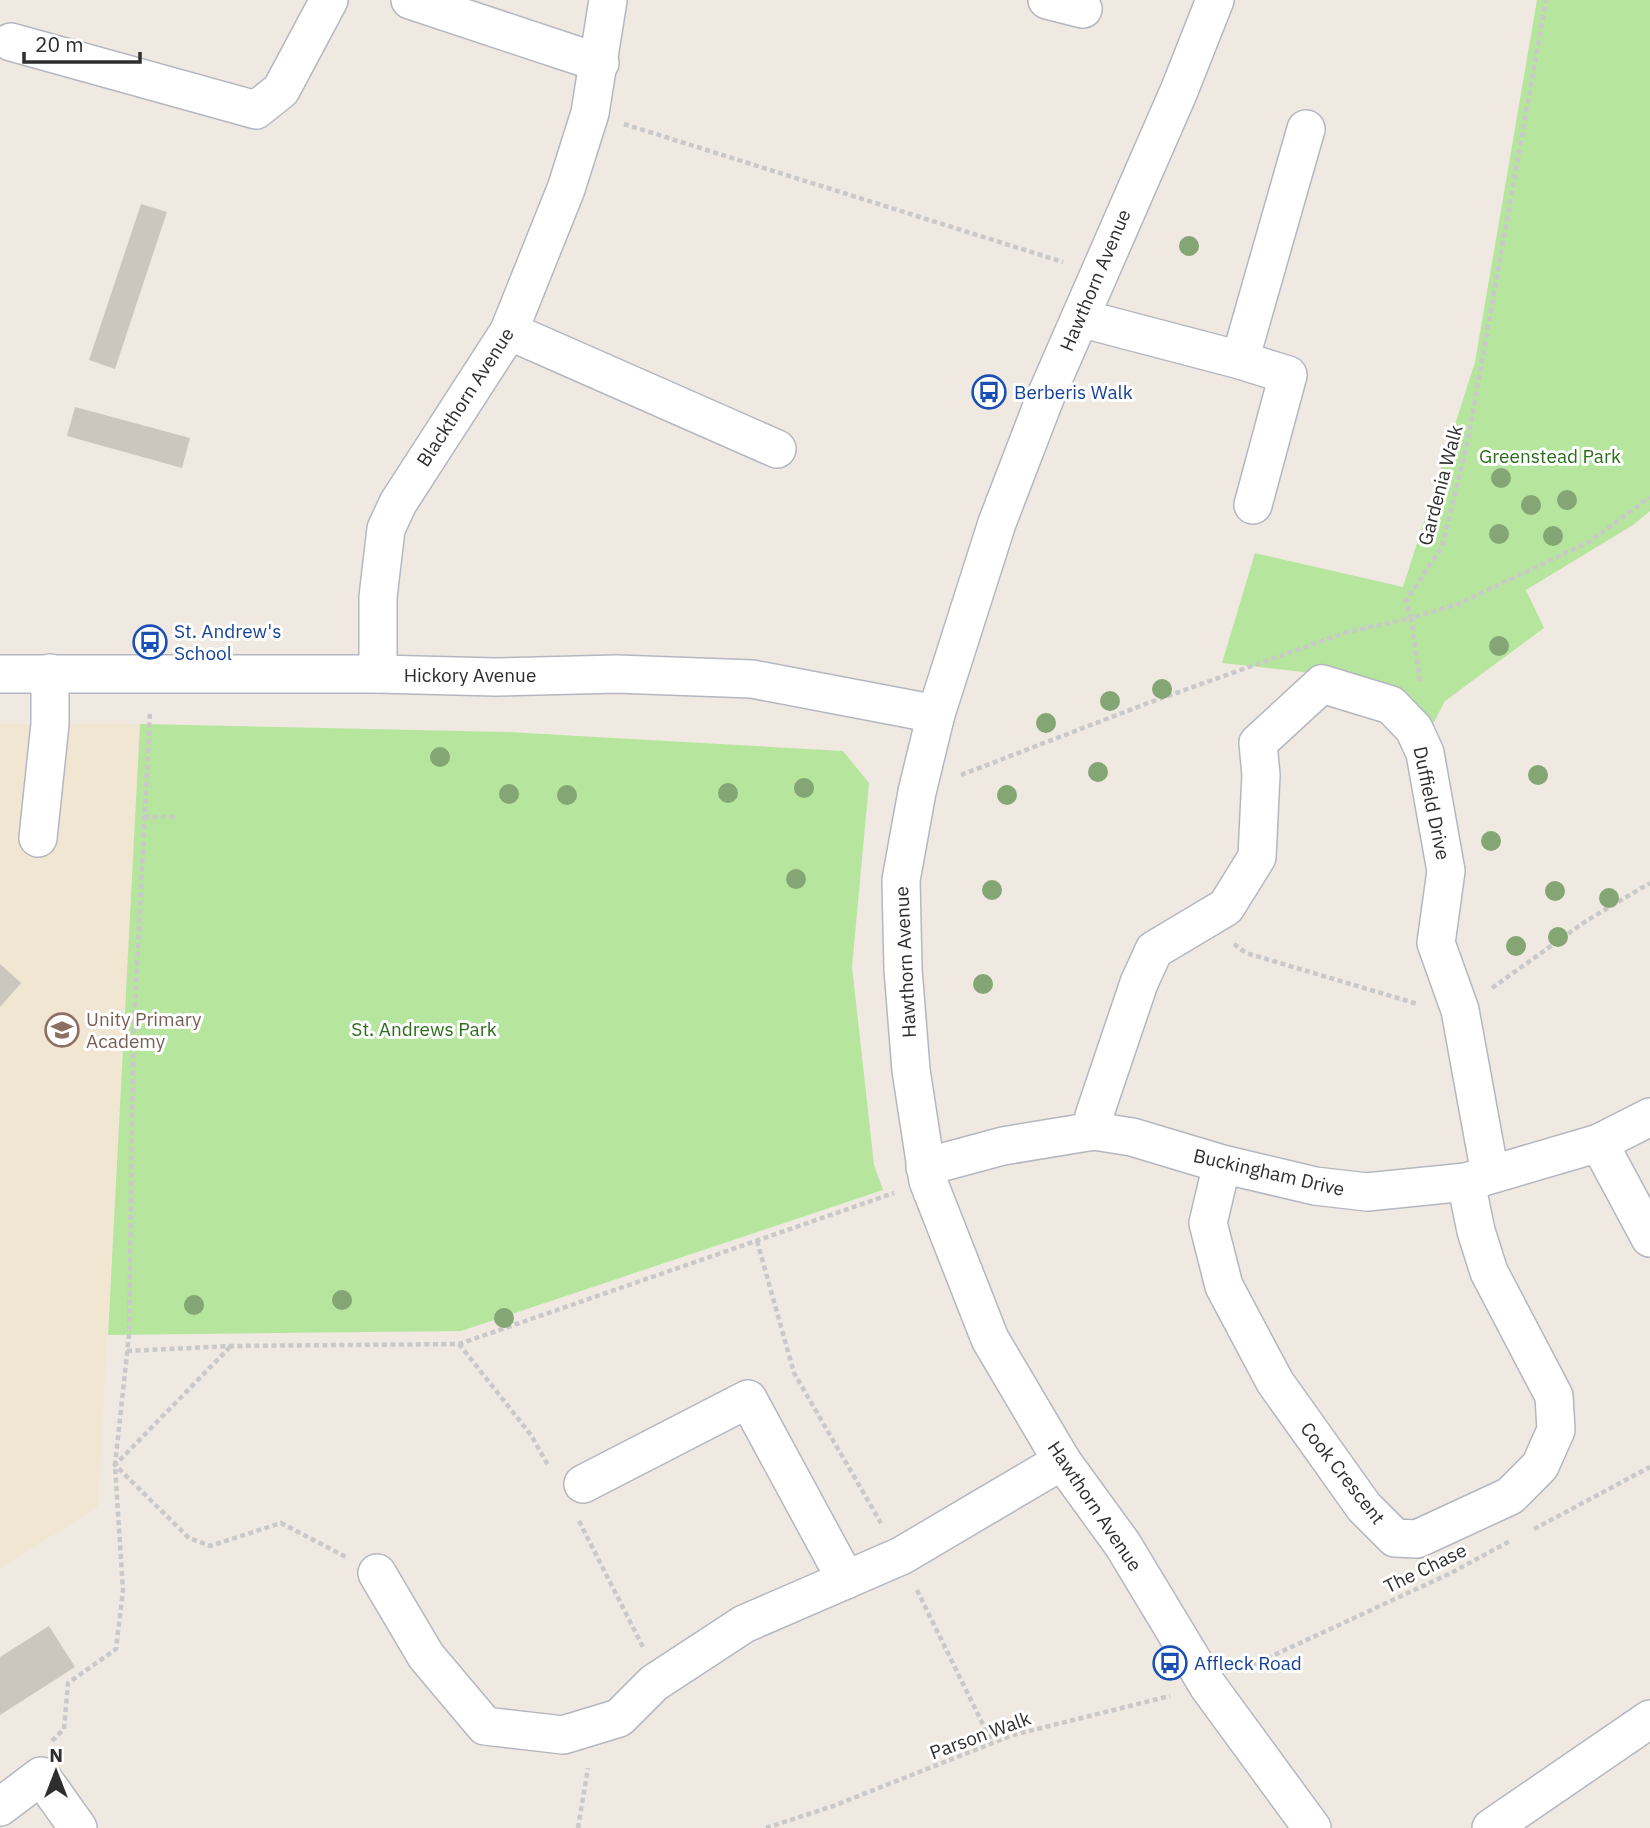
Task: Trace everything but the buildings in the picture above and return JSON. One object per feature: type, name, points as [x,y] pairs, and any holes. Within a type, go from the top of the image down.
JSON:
[{"type":"street","points":[[11,42],[256,110],[281,90],[329,0]]},
{"type":"street","points":[[410,0],[600,63]]},
{"type":"street","name":"Blackthorn Avenue","points":[[378,674],[378,597],[386,529],[398,503],[509,331],[566,189],[590,113],[608,0]]},
{"type":"street","points":[[1047,0],[1083,9]]},
{"type":"street","name":"Hawthorn Avenue","points":[[1214,0],[1179,91],[1045,398],[997,523],[936,714],[917,792],[901,880],[903,969],[911,1070],[926,1174],[990,1339],[1062,1461],[1124,1545],[1208,1686],[1312,1828]]},
{"type":"street","points":[[1240,360],[1306,129]]},
{"type":"street","points":[[1080,318],[1288,375],[1254,505]]},
{"type":"street","points":[[509,331],[777,449]]},
{"type":"street","points":[[38,838],[50,724],[50,673]]},
{"type":"street","name":"Hickory Avenue","points":[[0,674],[378,674],[495,677],[617,674],[752,679],[936,714]]},
{"type":"street","name":"Duffield Drive","points":[[1094,1130],[1094,1116],[1139,983],[1154,950],[1226,907],[1257,857],[1261,775],[1258,743],[1322,684],[1391,705],[1414,729],[1424,753],[1446,871],[1436,943],[1460,1010],[1478,1178]]},
{"type":"street","name":"Buckingham Drive","points":[[926,1174],[1003,1146],[1094,1130],[1132,1137],[1222,1164],[1315,1186],[1367,1192],[1478,1178],[1599,1143],[1650,1117]]},
{"type":"street","points":[[1599,1143],[1650,1238]]},
{"type":"street","name":"Cook Crescent","points":[[1222,1164],[1208,1223],[1224,1286],[1275,1382],[1364,1507],[1395,1538],[1416,1539],[1510,1496],[1540,1466],[1556,1430],[1554,1396],[1489,1272],[1476,1231],[1478,1178]]},
{"type":"street","points":[[583,1484],[748,1399],[846,1580]]},
{"type":"street","points":[[377,1574],[426,1656],[485,1726],[563,1735],[619,1718],[654,1684],[744,1624],[901,1556],[1062,1461]]},
{"type":"street","points":[[1491,1828],[1646,1730]]},
{"type":"street","points":[[0,1807],[41,1776],[78,1828]]},
{"type":"path","name":"Gardenia Walk","points":[[1414,729],[1423,698],[1406,601],[1442,547],[1468,439],[1546,0]]},
{"type":"path","points":[[590,113],[1099,274]]},
{"type":"path","points":[[917,792],[1148,703],[1344,633],[1458,604],[1589,542],[1650,497]]},
{"type":"path","points":[[41,1776],[41,1751],[64,1729],[68,1684],[116,1649],[123,1591],[115,1465],[127,1351],[133,1044],[153,673]]},
{"type":"path","points":[[144,817],[176,817]]},
{"type":"path","points":[[127,1351],[231,1346],[459,1344],[757,1241],[926,1174]]},
{"type":"path","points":[[757,1241],[794,1373],[901,1556],[992,1743]]},
{"type":"path","points":[[115,1465],[231,1346]]},
{"type":"path","points":[[115,1465],[189,1538],[209,1546],[281,1523],[377,1574]]},
{"type":"path","points":[[1533,1529],[1650,1467]]},
{"type":"path","name":"The Chase","points":[[1208,1686],[1451,1573],[1521,1535]]},
{"type":"path","name":"Parson Walk","points":[[766,1828],[833,1806],[1013,1735],[1208,1686]]},
{"type":"path","points":[[578,1828],[595,1725]]},
{"type":"shaded area","name":"Unity Primary Academy","points":[[0,724],[140,724],[98,1507],[0,1568]]},
{"type":"green space","name":"Greenstead Park","points":[[1537,0],[1650,0],[1650,511],[1633,525],[1526,590],[1544,628],[1445,701],[1424,741],[1312,673],[1222,663],[1255,553],[1403,587],[1475,362]]},
{"type":"green space","name":"St. Andrews Park","points":[[140,724],[506,732],[843,751],[869,783],[852,967],[874,1165],[883,1190],[461,1331],[108,1335]]},
{"type":"place","name":"Berberis Walk","points":[[989,392]]},
{"type":"place","name":"St. Andrew's School","points":[[150,642]]},
{"type":"place","name":"Unity Primary Academy","points":[[62,1030]]},
{"type":"place","name":"Affleck Road","points":[[1170,1663]]}]
